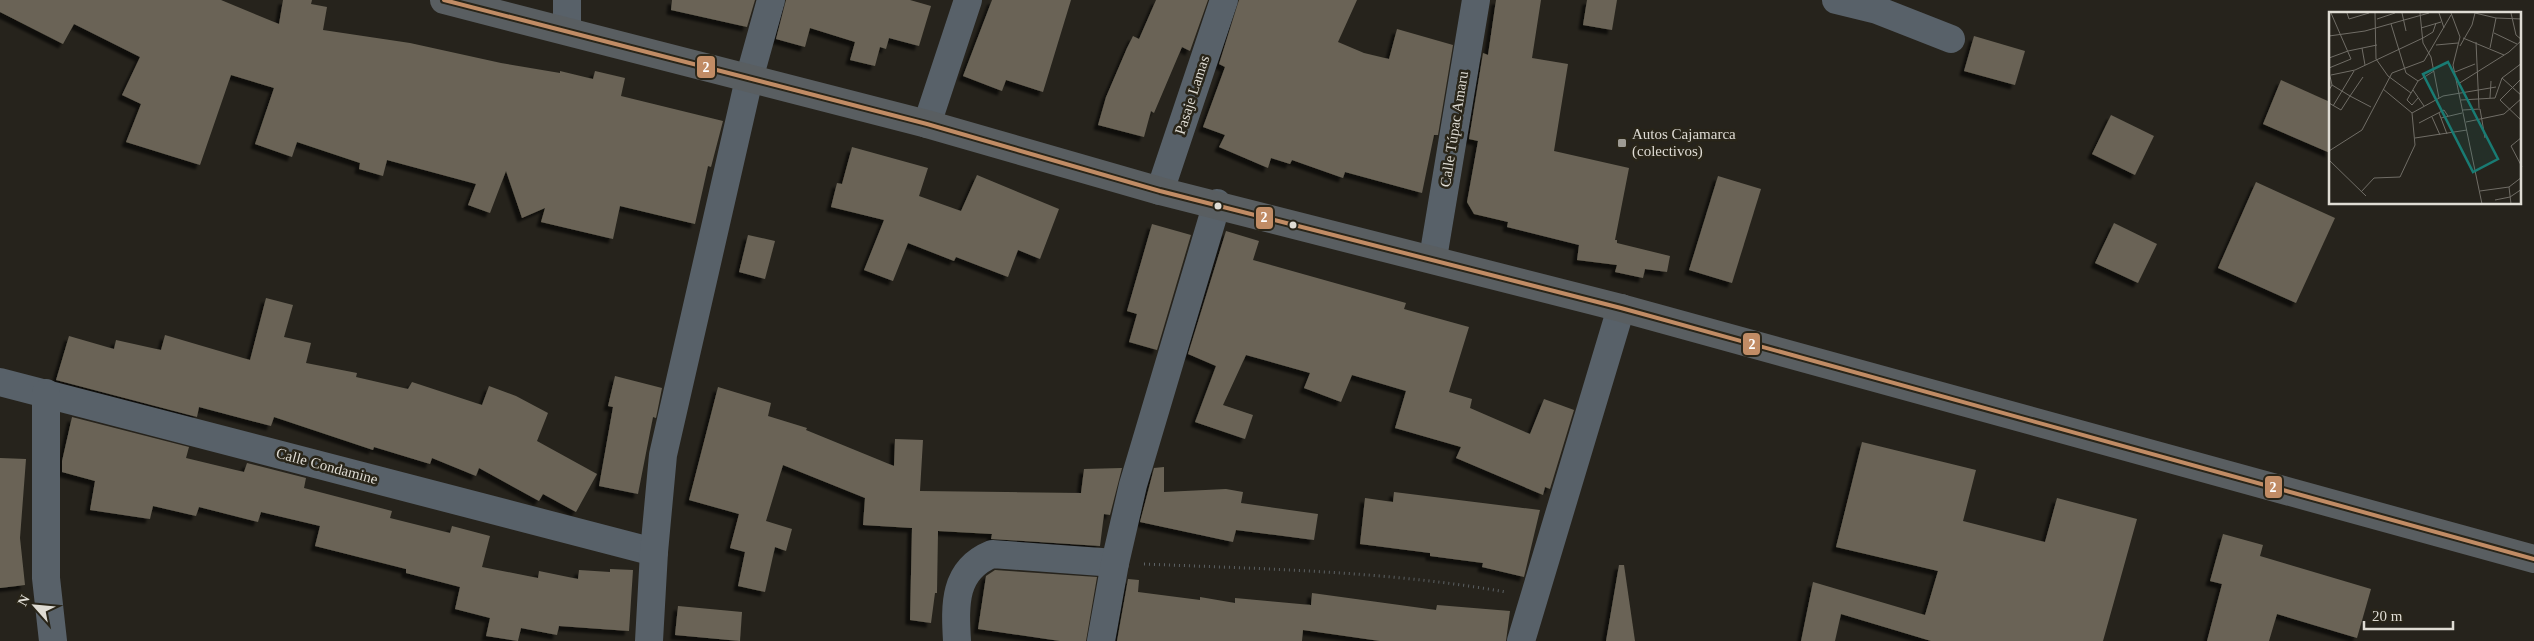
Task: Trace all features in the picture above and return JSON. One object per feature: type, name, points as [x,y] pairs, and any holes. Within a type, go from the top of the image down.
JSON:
[{"type":"highway","points":[[444,0],[568,30],[749,79],[927,124],[1160,190],[1433,258],[1621,308],[2534,559]]},
{"type":"street","points":[[567,0],[568,30]]},
{"type":"street","points":[[649,641],[654,552],[663,455],[749,79],[771,0]]},
{"type":"street","points":[[927,124],[968,0]]},
{"type":"street","name":"Pasaje Lamas","points":[[1160,190],[1224,0]]},
{"type":"street","name":"Calle Túpac Amaru","points":[[1433,258],[1476,0]]},
{"type":"street","points":[[1836,0],[1876,10],[1952,39]]},
{"type":"street","points":[[1100,641],[1133,485],[1217,203]]},
{"type":"street","points":[[1521,641],[1621,308]]},
{"type":"street","name":"Calle Condamine","points":[[0,382],[654,552]]},
{"type":"street","points":[[46,393],[46,578],[53,641]]},
{"type":"street","points":[[957,641],[956,618],[959,586],[965,574],[982,558],[992,554],[1115,563]]},
{"type":"path","points":[[1115,563],[1259,568],[1445,581],[1534,596]]},
{"type":"building","points":[[0,0],[221,0],[279,24],[283,0],[312,0],[311,4],[327,7],[323,30],[410,43],[501,63],[560,73],[560,71],[593,79],[595,71],[625,78],[621,96],[723,121],[711,167],[708,166],[695,224],[620,206],[613,239],[541,222],[545,208],[522,218],[506,171],[490,213],[468,205],[476,184],[387,160],[383,176],[359,169],[360,163],[297,142],[292,157],[255,144],[274,88],[231,75],[200,165],[126,142],[141,104],[122,95],[140,57],[74,24],[63,44],[0,12]]},
{"type":"building","points":[[672,0],[755,0],[747,27],[671,10]]},
{"type":"building","points":[[786,0],[910,0],[931,6],[919,46],[889,38],[886,49],[880,47],[875,66],[850,60],[855,42],[810,28],[805,47],[776,39]]},
{"type":"building","points":[[992,0],[1071,0],[1043,92],[1006,80],[1002,91],[963,76]]},
{"type":"building","points":[[1156,0],[1208,0],[1190,51],[1182,47],[1154,113],[1151,111],[1144,137],[1098,125],[1106,97],[1127,48],[1133,36],[1139,39]]},
{"type":"building","points":[[1239,0],[1357,0],[1338,42],[1364,53],[1389,59],[1397,29],[1453,45],[1438,135],[1434,135],[1422,193],[1345,172],[1343,178],[1292,160],[1290,164],[1271,158],[1268,168],[1219,147],[1225,135],[1203,127],[1225,67],[1219,64]]},
{"type":"building","points":[[1496,0],[1541,0],[1532,58],[1568,64],[1554,151],[1629,168],[1615,240],[1617,240],[1617,243],[1670,256],[1667,272],[1645,269],[1643,278],[1615,272],[1617,265],[1577,260],[1579,245],[1507,227],[1508,222],[1474,214],[1467,202],[1478,141],[1469,139],[1483,53],[1488,55]]},
{"type":"building","points":[[1587,0],[1617,0],[1612,30],[1583,25]]},
{"type":"building","points":[[1974,36],[2025,51],[2015,85],[1964,71]]},
{"type":"building","points":[[2281,80],[2329,102],[2329,153],[2263,124]]},
{"type":"building","points":[[2111,115],[2154,136],[2135,175],[2092,154]]},
{"type":"building","points":[[852,147],[928,168],[919,196],[961,211],[977,175],[1059,209],[1040,259],[1018,250],[1008,277],[956,257],[954,261],[908,243],[893,281],[864,270],[884,220],[831,207],[837,183],[842,184]]},
{"type":"building","points":[[1718,176],[1761,189],[1732,283],[1689,270]]},
{"type":"building","points":[[2256,182],[2335,218],[2296,303],[2218,268]]},
{"type":"building","points":[[2114,223],[2157,244],[2138,283],[2095,263]]},
{"type":"building","points":[[1152,224],[1191,235],[1157,350],[1129,342],[1137,314],[1127,311]]},
{"type":"building","points":[[1226,231],[1259,241],[1253,260],[1406,303],[1404,309],[1469,327],[1449,392],[1472,399],[1470,408],[1530,434],[1544,399],[1574,410],[1550,489],[1545,487],[1543,495],[1456,458],[1461,447],[1395,428],[1406,391],[1352,375],[1341,402],[1304,388],[1310,373],[1246,355],[1223,405],[1253,415],[1245,439],[1195,422],[1216,366],[1188,354]]},
{"type":"building","points":[[748,235],[775,241],[765,279],[739,272]]},
{"type":"building","points":[[266,298],[293,305],[284,337],[311,343],[306,363],[357,373],[356,377],[408,389],[412,382],[482,405],[489,386],[516,396],[548,413],[537,441],[597,474],[576,512],[543,494],[539,501],[479,468],[476,476],[432,458],[430,464],[374,447],[373,450],[274,417],[271,426],[199,407],[197,417],[56,380],[69,336],[114,349],[116,340],[161,350],[165,335],[250,360]]},
{"type":"building","points":[[615,376],[662,388],[656,418],[653,417],[638,494],[599,486],[613,407],[608,406]]},
{"type":"building","points":[[718,387],[771,403],[768,416],[807,428],[806,430],[894,466],[895,439],[923,440],[920,491],[1081,493],[1084,469],[1122,468],[1110,515],[1104,514],[1100,546],[991,539],[992,534],[938,531],[937,593],[935,593],[931,623],[910,620],[912,528],[863,525],[865,498],[783,465],[766,521],[792,529],[786,551],[775,547],[765,592],[738,586],[745,552],[730,548],[739,514],[689,500]]},
{"type":"building","points":[[72,417],[189,447],[186,458],[244,472],[247,463],[306,478],[304,488],[392,511],[390,518],[450,533],[452,526],[490,536],[482,567],[538,578],[539,571],[578,579],[579,570],[610,572],[610,569],[633,570],[629,631],[559,626],[557,635],[521,628],[518,641],[486,636],[490,618],[455,609],[460,587],[406,573],[406,569],[315,546],[320,526],[261,512],[258,522],[199,507],[196,516],[153,506],[150,519],[90,510],[95,481],[62,472],[62,461]]},
{"type":"building","points":[[1862,442],[1976,470],[1963,521],[2045,542],[2057,498],[2137,519],[2103,641],[1931,641],[1841,614],[1835,641],[1801,641],[1813,582],[1925,615],[1938,571],[1836,547]]},
{"type":"building","points":[[0,458],[26,459],[20,538],[25,585],[0,588]]},
{"type":"building","points":[[1164,467],[1164,492],[1226,489],[1243,492],[1241,503],[1318,514],[1314,540],[1236,530],[1233,542],[1140,522],[1154,468]]},
{"type":"building","points":[[1394,492],[1540,510],[1524,577],[1482,567],[1483,563],[1430,556],[1430,553],[1360,544],[1365,498],[1393,502]]},
{"type":"building","points":[[2223,534],[2263,545],[2260,556],[2371,589],[2357,638],[2277,614],[2269,641],[2207,641],[2222,584],[2210,581]]},
{"type":"building","points":[[1619,565],[1624,565],[1635,641],[1606,641]]},
{"type":"building","points":[[995,570],[1097,577],[1086,641],[1060,641],[978,629],[986,576]]},
{"type":"building","points":[[1128,579],[1139,580],[1138,592],[1200,600],[1200,597],[1235,603],[1235,598],[1311,605],[1312,593],[1436,610],[1437,605],[1510,611],[1506,641],[1380,641],[1303,630],[1302,641],[1117,641]]},
{"type":"building","points":[[678,606],[742,612],[740,641],[675,635]]},
{"type":"transit line","name":"2","points":[[444,0],[927,124],[1160,191],[1621,308],[2534,559]]},
{"type":"place","name":"Autos Cajamarca (colectivos)","points":[[1622,143]]}]
